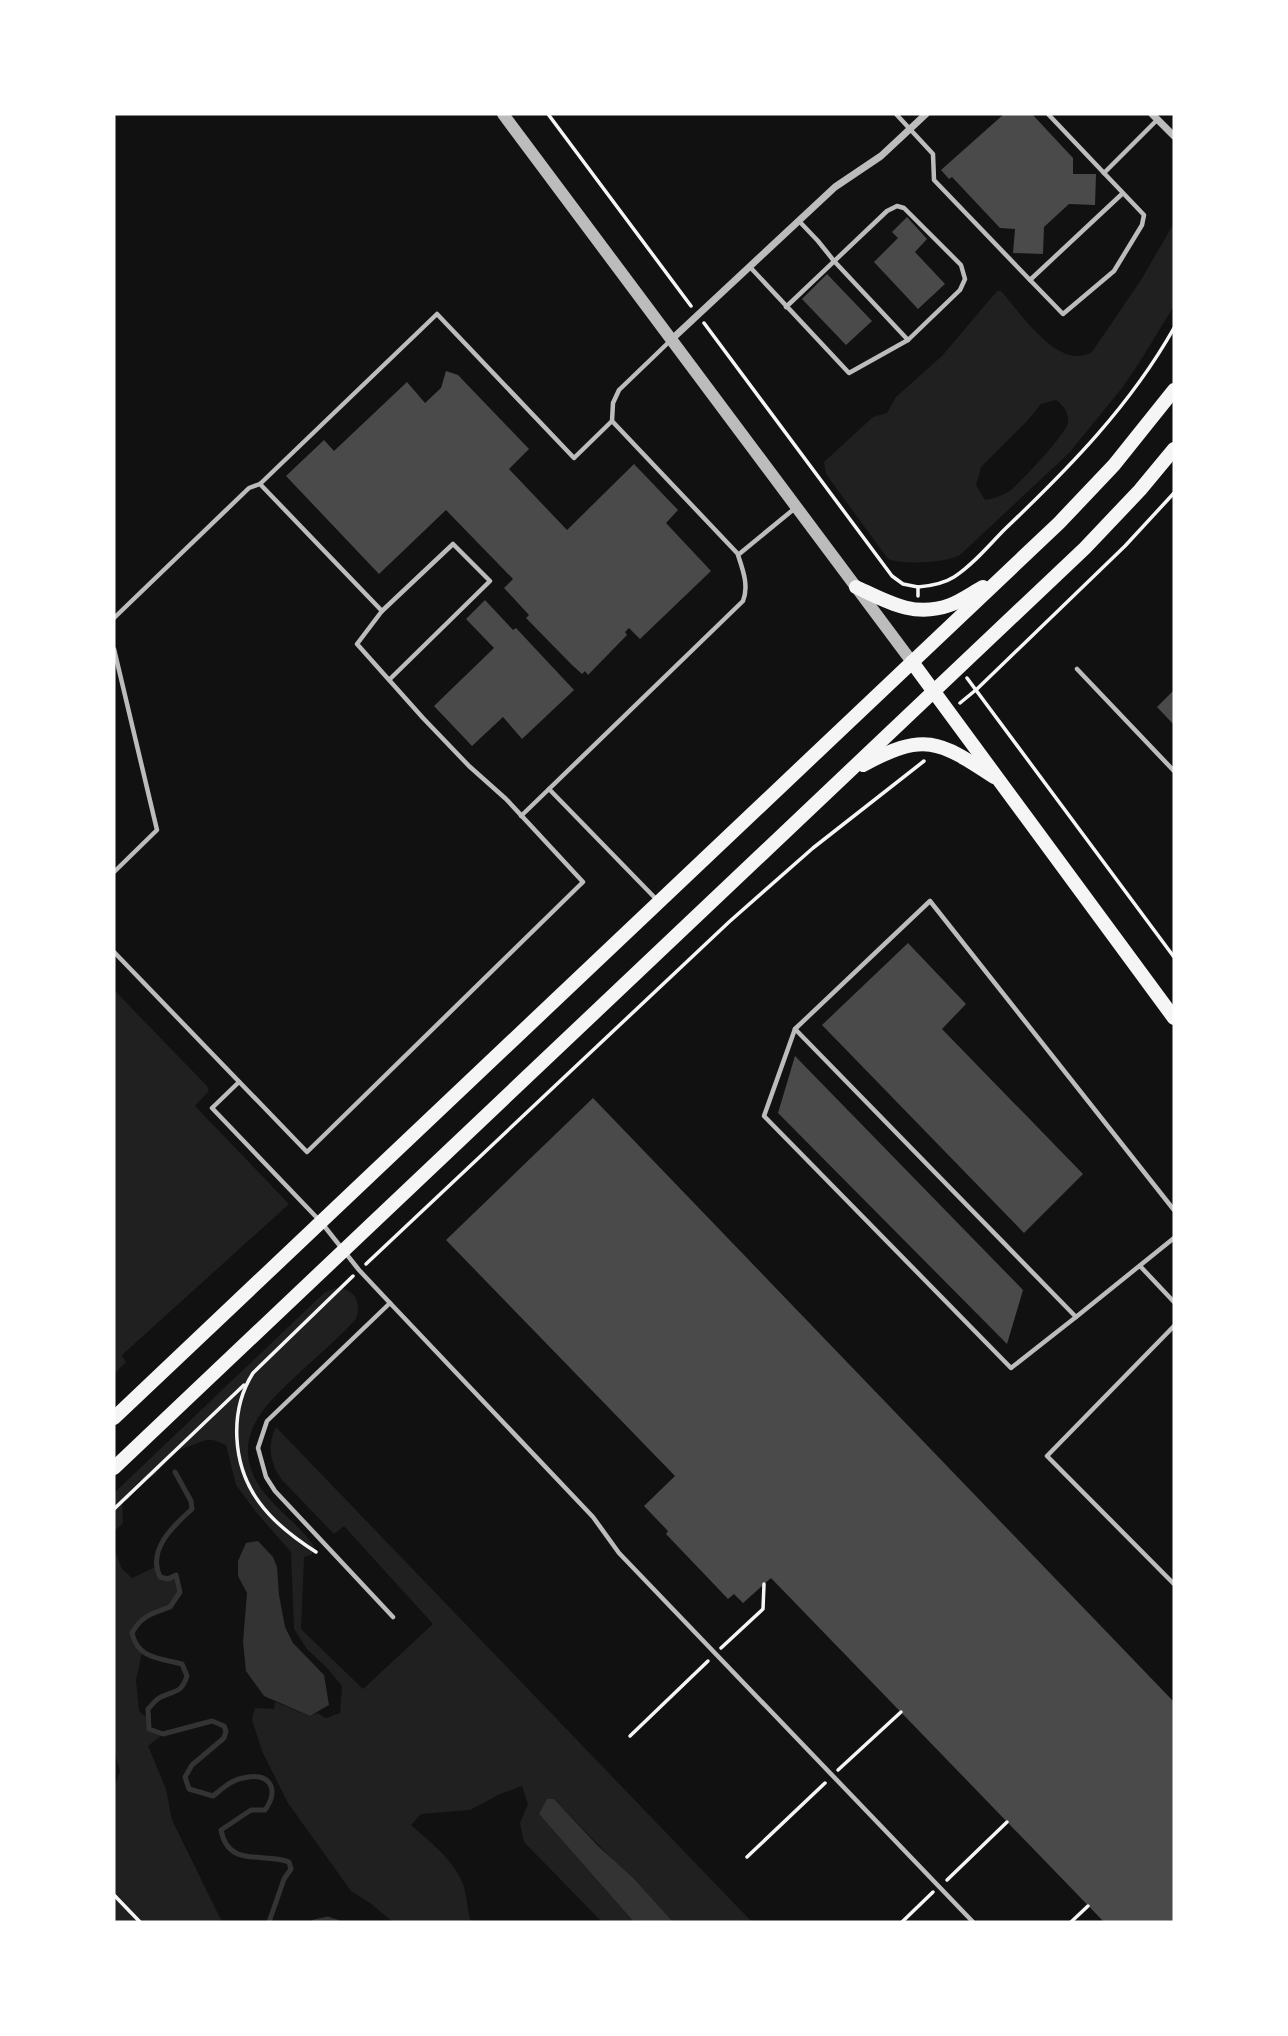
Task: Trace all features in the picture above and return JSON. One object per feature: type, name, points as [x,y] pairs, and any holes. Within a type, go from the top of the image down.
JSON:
[{"type":"main road","points":[[114,1419],[1083,499],[1137,439],[1174,390]]},
{"type":"main road","points":[[114,1468],[1085,548],[1140,491],[1174,449]]},
{"type":"main road","points":[[856,587],[897,606],[918,611],[950,606],[1003,576]]},
{"type":"main road","points":[[912,662],[1174,1018]]},
{"type":"main road","points":[[846,774],[892,750],[929,744],[948,748],[1002,783]]},
{"type":"street","points":[[503,114],[912,662]]},
{"type":"street","points":[[672,339],[835,187],[881,156],[926,114]]},
{"type":"street","points":[[1155,117],[1174,136]]},
{"type":"lane","points":[[896,114],[933,154],[934,180],[1063,314],[1114,271],[1142,225],[1144,215],[1048,114]]},
{"type":"lane","points":[[1104,173],[1155,117]]},
{"type":"lane","points":[[1030,280],[1123,193]]},
{"type":"lane","points":[[750,267],[786,307],[849,373],[908,340],[964,285],[964,269],[910,212],[897,206],[887,211],[786,307]]},
{"type":"lane","points":[[799,221],[908,340]]},
{"type":"lane","points":[[114,618],[249,488],[260,484],[437,314],[574,458],[611,421],[612,403],[619,390],[672,339]]},
{"type":"lane","points":[[521,816],[743,601],[746,594],[738,555],[611,421]]},
{"type":"lane","points":[[260,484],[382,611]]},
{"type":"lane","points":[[738,555],[797,506]]},
{"type":"lane","points":[[114,952],[307,1152],[583,882],[423,718],[357,644],[382,611],[453,544],[490,581],[390,679]]},
{"type":"lane","points":[[114,649],[157,830],[114,872]]},
{"type":"lane","points":[[1077,669],[1174,771]]},
{"type":"lane","points":[[549,789],[659,901]]},
{"type":"lane","points":[[1174,1210],[930,901],[795,1029],[764,1116],[1011,1368],[1174,1238]]},
{"type":"lane","points":[[795,1029],[1076,1317]]},
{"type":"lane","points":[[240,1082],[212,1108],[321,1222],[359,1270],[593,1517],[619,1553],[973,1922]]},
{"type":"lane","points":[[1140,1266],[1174,1302]]},
{"type":"lane","points":[[390,1303],[267,1420],[258,1448],[265,1477],[275,1490],[393,1617]]},
{"type":"lane","points":[[1174,1325],[1047,1456],[1174,1584]]},
{"type":"path","points":[[548,114],[892,576],[903,584],[918,587],[933,585],[957,575],[1062,475],[1097,436],[1145,374],[1174,328]]},
{"type":"path","points":[[949,711],[977,689],[1125,547],[1174,493]]},
{"type":"path","points":[[918,587],[918,611]]},
{"type":"path","points":[[958,668],[977,689],[1174,957]]},
{"type":"path","points":[[324,1556],[292,1536],[275,1521],[248,1484],[235,1423],[238,1405],[253,1373],[729,922],[813,848],[929,757],[929,744]]},
{"type":"path","points":[[114,1510],[249,1380]]},
{"type":"path","points":[[630,1736],[763,1609],[764,1584]]},
{"type":"path","points":[[747,1857],[901,1712]]},
{"type":"path","points":[[902,1922],[1007,1822]]},
{"type":"path","points":[[114,1895],[140,1922]]},
{"type":"path","points":[[1071,1922],[1088,1906]]},
{"type":"shaded area","points":[[1174,223],[1174,306],[1122,388],[1069,453],[960,555],[924,562],[888,559],[826,474],[824,462],[873,417],[887,413],[896,397],[942,356],[997,291],[1001,291],[1041,337],[1066,354],[1079,356],[1092,352],[1141,280]],"holes":[[[1056,400],[1065,410],[1068,419],[1060,437],[1011,490],[985,500],[976,485],[981,467],[1041,404]]]},
{"type":"shaded area","points":[[114,990],[207,1086],[209,1091],[195,1106],[289,1204],[122,1355],[126,1362],[114,1374]]},
{"type":"shaded area","points":[[337,1288],[348,1291],[356,1298],[356,1319],[264,1409],[255,1422],[248,1451],[250,1467],[258,1484],[315,1548],[311,1555],[304,1557],[301,1629],[363,1689],[433,1624],[344,1526],[334,1534],[282,1480],[271,1454],[271,1441],[276,1427],[752,1922],[673,1922],[554,1799],[539,1814],[634,1922],[602,1922],[524,1842],[520,1823],[528,1804],[522,1786],[470,1810],[421,1814],[411,1825],[440,1852],[459,1875],[471,1922],[393,1922],[351,1891],[288,1803],[262,1751],[252,1720],[255,1708],[274,1709],[275,1702],[310,1716],[317,1713],[326,1718],[340,1713],[342,1686],[307,1649],[294,1629],[291,1552],[236,1485],[226,1445],[213,1440],[179,1450],[171,1455],[155,1475],[139,1481],[122,1501],[123,1523],[114,1532],[114,1493],[325,1292]]},
{"type":"shaded area","points":[[258,1541],[273,1557],[277,1567],[285,1627],[293,1643],[324,1675],[329,1705],[310,1716],[264,1696],[246,1671],[243,1642],[247,1593],[238,1576],[238,1561],[246,1543]]},
{"type":"shaded area","points":[[114,1549],[122,1569],[132,1578],[155,1567],[160,1577],[168,1579],[176,1575],[178,1580],[178,1592],[170,1607],[143,1619],[132,1633],[135,1645],[142,1653],[136,1680],[139,1711],[147,1718],[149,1729],[163,1734],[148,1746],[166,1789],[172,1820],[222,1922],[114,1922],[114,1788],[120,1771],[114,1751]]},
{"type":"shaded area","points":[[547,1799],[554,1799],[673,1922],[634,1922],[539,1814]]},
{"type":"building","points":[[1004,114],[1032,114],[1073,158],[1073,174],[1096,174],[1095,205],[1069,204],[1044,227],[1043,254],[1013,253],[1015,229],[1000,228],[952,177],[949,179],[941,170]]},
{"type":"building","points":[[907,217],[927,239],[915,252],[945,284],[918,309],[874,262],[898,238],[892,232]]},
{"type":"building","points":[[827,274],[872,321],[846,345],[802,299]]},
{"type":"building","points":[[446,371],[458,375],[529,449],[509,469],[567,530],[634,464],[678,510],[666,523],[711,571],[640,639],[629,628],[625,632],[627,635],[588,675],[585,671],[582,674],[572,665],[526,618],[529,615],[504,588],[513,579],[446,510],[379,574],[286,476],[324,440],[334,451],[407,382],[425,403],[441,388]]},
{"type":"building","points":[[485,600],[513,630],[516,628],[574,690],[522,739],[503,717],[472,746],[434,706],[494,648],[466,619]]},
{"type":"building","points":[[1174,690],[1174,725],[1157,707]]},
{"type":"building","points":[[908,943],[966,1004],[942,1029],[1083,1174],[1024,1233],[822,1025]]},
{"type":"building","points":[[795,1056],[1023,1290],[1007,1344],[778,1113]]},
{"type":"building","points":[[593,1098],[1174,1702],[1174,1922],[1104,1922],[771,1578],[743,1603],[734,1594],[728,1599],[666,1534],[668,1531],[644,1506],[675,1476],[446,1240]]},
{"type":"waterway","points":[[175,1472],[191,1501],[192,1509],[164,1539],[159,1548],[157,1567],[160,1577],[168,1579],[176,1575],[180,1592],[170,1607],[143,1619],[132,1633],[144,1653],[182,1664],[187,1676],[180,1689],[159,1698],[148,1709],[149,1729],[163,1734],[212,1721],[224,1726],[224,1738],[192,1765],[185,1777],[189,1789],[213,1796],[243,1778],[259,1777],[269,1783],[272,1795],[265,1810],[251,1810],[221,1830],[225,1842],[231,1850],[239,1854],[289,1862],[291,1869],[284,1879],[269,1922]]},
{"type":"waterway","points":[[314,1922],[328,1919],[337,1922]]}]
